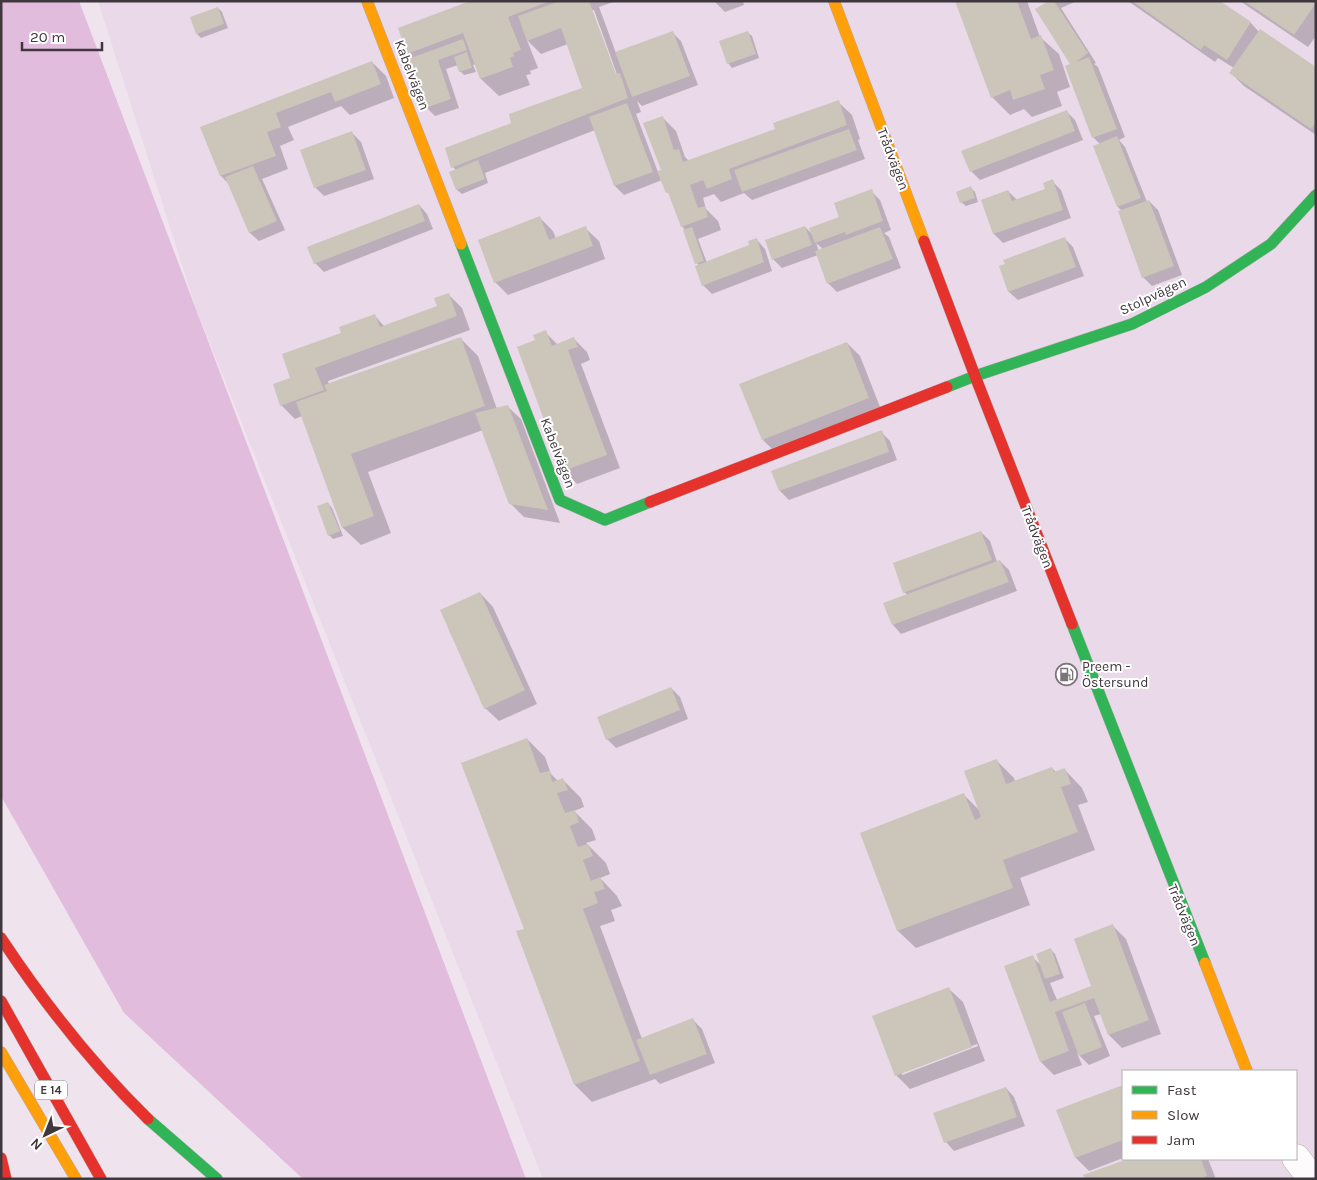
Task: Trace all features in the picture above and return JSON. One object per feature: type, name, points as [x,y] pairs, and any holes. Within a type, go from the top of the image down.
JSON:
[{"type":"main road","name":"Kabelvägen","points":[[367,1],[560,500],[605,520],[975,376]]},
{"type":"main road","name":"Trådvägen","points":[[834,1],[975,376],[1247,1070]]},
{"type":"main road","name":"Stolpvägen","points":[[975,376],[1132,324],[1206,287],[1271,244],[1316,195]]},
{"type":"main road","points":[[1,938],[26,977],[78,1045],[143,1114],[217,1179]]},
{"type":"main road","name":"E 14","points":[[1,1001],[101,1179]]},
{"type":"main road","name":"E 14","points":[[1,1052],[76,1179]]},
{"type":"main road","points":[[1,1158],[6,1179]]},
{"type":"street","points":[[1297,1159],[1312,1179]]},
{"type":"shaded area","points":[[1,1],[79,1],[526,1179],[303,1179],[124,1013],[1,796]]},
{"type":"shaded area","points":[[98,1],[1316,1],[1316,1179],[543,1179],[195,306]]},
{"type":"building","points":[[470,1],[550,1],[508,17],[521,50],[513,53],[514,56],[510,58],[513,67],[480,79],[463,33],[407,54],[398,28]]},
{"type":"building","points":[[560,1],[589,1],[616,74],[620,73],[628,98],[451,168],[445,148],[511,123],[509,114],[582,88],[561,28],[527,41],[518,16]]},
{"type":"building","points":[[955,1],[1017,1],[1031,39],[1041,35],[1054,70],[1040,75],[1045,89],[1013,100],[1010,90],[991,98]]},
{"type":"building","points":[[1049,1],[1054,1],[1088,53],[1076,62],[1089,57],[1117,129],[1092,138],[1065,66],[1070,64],[1035,9]]},
{"type":"building","points":[[1132,1],[1220,1],[1251,22],[1227,60],[1204,45],[1201,50]]},
{"type":"building","points":[[1244,1],[1316,1],[1316,3],[1294,35]]},
{"type":"building","points":[[218,7],[224,24],[196,34],[190,17]]},
{"type":"building","points":[[1260,29],[1316,67],[1316,122],[1311,129],[1229,73]]},
{"type":"building","points":[[673,31],[690,76],[632,97],[615,52]]},
{"type":"building","points":[[748,31],[756,54],[727,64],[719,41]]},
{"type":"building","points":[[463,39],[467,50],[438,60],[451,99],[425,108],[408,59]]},
{"type":"building","points":[[467,52],[472,68],[459,72],[454,57]]},
{"type":"building","points":[[372,61],[381,84],[335,102],[331,92],[276,113],[281,127],[267,132],[276,156],[220,176],[200,127]]},
{"type":"building","points":[[839,100],[847,125],[729,169],[732,179],[707,189],[703,180],[690,185],[698,208],[705,206],[708,217],[681,227],[668,192],[666,193],[657,171],[661,170],[643,123],[663,116],[674,150],[679,149],[683,162],[775,129],[773,123]]},
{"type":"building","points":[[627,103],[653,172],[614,186],[589,117]]},
{"type":"building","points":[[1067,110],[1075,131],[970,172],[961,151]]},
{"type":"building","points":[[849,129],[857,150],[742,192],[734,170]]},
{"type":"building","points":[[352,131],[366,170],[314,188],[300,150]]},
{"type":"building","points":[[1117,136],[1141,198],[1117,207],[1093,146]]},
{"type":"building","points":[[478,160],[485,179],[456,190],[449,172]]},
{"type":"building","points":[[253,166],[277,221],[249,233],[225,177]]},
{"type":"building","points":[[1053,179],[1063,210],[993,234],[981,200],[1008,190],[1012,201],[1045,189],[1043,183]]},
{"type":"building","points":[[971,186],[975,198],[960,203],[956,192]]},
{"type":"building","points":[[872,189],[883,221],[846,235],[845,232],[815,243],[809,228],[839,217],[834,203]]},
{"type":"building","points":[[1149,200],[1174,266],[1142,278],[1118,211]]},
{"type":"building","points":[[419,204],[425,221],[314,264],[307,247]]},
{"type":"building","points":[[540,216],[549,240],[586,226],[593,246],[494,283],[478,240]]},
{"type":"building","points":[[805,226],[812,245],[772,260],[765,240]]},
{"type":"building","points":[[692,227],[704,261],[695,264],[683,230]]},
{"type":"building","points":[[880,227],[893,259],[827,284],[815,251]]},
{"type":"building","points":[[1065,237],[1076,267],[1008,292],[999,266],[1005,264],[1003,260]]},
{"type":"building","points":[[757,238],[764,262],[702,286],[695,266],[749,245],[748,241]]},
{"type":"building","points":[[449,293],[457,316],[315,368],[324,390],[280,406],[273,384],[290,378],[282,354],[341,333],[339,327],[375,314],[380,327],[437,306],[434,298]]},
{"type":"building","points":[[546,330],[552,346],[574,337],[578,347],[568,350],[607,455],[563,471],[517,347],[535,340],[533,335]]},
{"type":"building","points":[[461,337],[485,406],[351,454],[374,516],[342,528],[296,402],[327,391],[324,385]]},
{"type":"building","points":[[847,342],[869,398],[762,440],[739,384]]},
{"type":"building","points":[[508,405],[548,510],[509,504],[475,413]]},
{"type":"building","points":[[882,430],[889,452],[779,491],[771,471]]},
{"type":"building","points":[[328,502],[340,531],[328,536],[317,506]]},
{"type":"building","points":[[981,531],[992,560],[903,593],[893,563]]},
{"type":"building","points":[[1000,560],[1009,582],[892,625],[883,603]]},
{"type":"building","points":[[480,592],[525,690],[484,709],[440,610]]},
{"type":"building","points":[[671,687],[680,710],[606,740],[597,717]]},
{"type":"building","points":[[527,738],[540,773],[550,771],[552,782],[563,778],[568,790],[557,793],[565,813],[575,810],[579,822],[570,826],[578,847],[588,844],[593,856],[583,860],[591,881],[600,877],[605,889],[594,892],[598,903],[583,909],[640,1061],[574,1085],[516,931],[524,929],[461,763]]},
{"type":"building","points":[[997,759],[1006,784],[1052,767],[1054,772],[1065,768],[1071,784],[1061,787],[1078,832],[1003,860],[1013,888],[897,931],[860,833],[964,793],[975,820],[981,817],[964,771]]},
{"type":"building","points":[[1113,924],[1149,1020],[1108,1035],[1094,998],[1055,1012],[1069,1051],[1040,1062],[1004,966],[1033,955],[1050,1002],[1091,986],[1074,939]]},
{"type":"building","points":[[1051,948],[1060,974],[1045,979],[1036,954]]},
{"type":"building","points":[[949,987],[972,1047],[895,1076],[872,1016]]},
{"type":"building","points":[[1085,1003],[1102,1047],[1079,1056],[1062,1012]]},
{"type":"building","points":[[693,1018],[707,1054],[650,1075],[636,1040]]},
{"type":"building","points":[[1122,1085],[1122,1140],[1075,1158],[1056,1110]]},
{"type":"building","points":[[1006,1087],[1017,1117],[944,1143],[933,1113]]},
{"type":"building","points":[[1125,1160],[1201,1160],[1207,1176],[1200,1179],[1085,1179],[1083,1175]]},
{"type":"traffic: fast","points":[[947,387],[1132,324],[1206,287],[1271,244],[1316,195]]},
{"type":"traffic: fast","points":[[461,244],[560,500],[605,520],[650,502]]},
{"type":"traffic: fast","points":[[1072,624],[1205,963]]},
{"type":"traffic: fast","points":[[148,1119],[217,1179]]},
{"type":"traffic: slow","points":[[367,1],[461,244]]},
{"type":"traffic: slow","points":[[834,1],[924,241]]},
{"type":"traffic: slow","points":[[1205,963],[1247,1070]]},
{"type":"traffic: slow","points":[[1,1052],[76,1179]]},
{"type":"traffic: jam","points":[[924,241],[1072,624]]},
{"type":"traffic: jam","points":[[650,502],[947,387]]},
{"type":"traffic: jam","points":[[1,938],[34,986],[88,1055],[148,1119]]},
{"type":"traffic: jam","points":[[1,1001],[101,1179]]},
{"type":"traffic: jam","points":[[1,1158],[6,1179]]},
{"type":"place","name":"Preem - Östersund","points":[[1066,674]]}]
